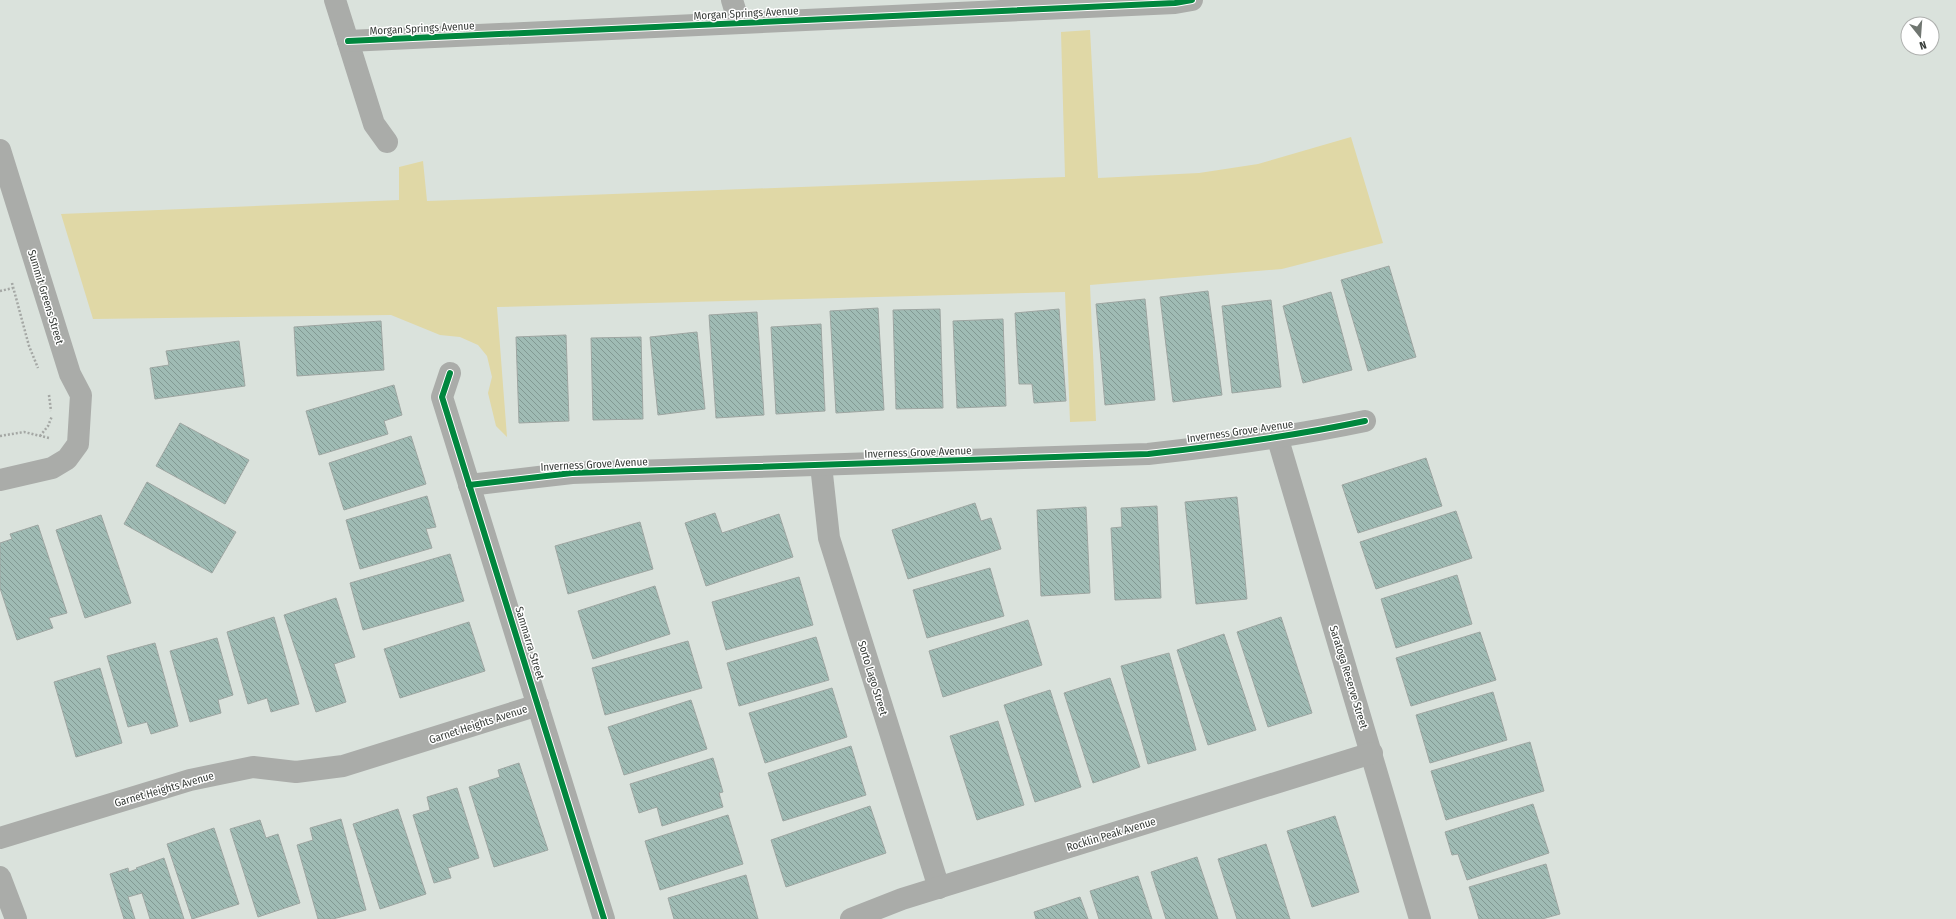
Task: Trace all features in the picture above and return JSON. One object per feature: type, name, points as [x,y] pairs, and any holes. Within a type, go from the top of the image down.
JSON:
[{"type":"street","points":[[335,0],[374,124],[387,142]]},
{"type":"street","points":[[732,0],[739,23]]},
{"type":"street","name":"Morgan Springs Avenue","points":[[348,41],[739,23],[1105,3],[1175,3],[1192,0]]},
{"type":"street","name":"Summit Greens Street","points":[[0,150],[70,374],[81,395],[78,444]]},
{"type":"street","name":"Sammarra Street","points":[[450,373],[442,397],[604,919]]},
{"type":"street","name":"Inverness Grove Avenue","points":[[470,484],[572,473],[1148,454],[1226,446],[1365,421]]},
{"type":"street","name":"Saratoga Reserve Street","points":[[1277,436],[1420,919]]},
{"type":"street","points":[[0,480],[52,468],[67,459],[78,444]]},
{"type":"street","name":"Sorto Lago Street","points":[[821,465],[829,538],[939,888]]},
{"type":"street","name":"Garnet Heights Avenue","points":[[0,838],[190,780],[253,767],[296,772],[343,766],[538,705]]},
{"type":"street","name":"Rocklin Peak Avenue","points":[[851,919],[902,899],[1372,753]]},
{"type":"street","points":[[0,877],[16,919]]},
{"type":"path","points":[[11,281],[29,346],[40,372]]},
{"type":"path","points":[[0,291],[13,288]]},
{"type":"path","points":[[40,436],[48,426],[52,416],[48,392]]},
{"type":"path","points":[[0,436],[24,432],[78,444]]},
{"type":"shaded area","points":[[1090,30],[1098,178],[1199,173],[1258,164],[1351,137],[1383,243],[1282,269],[1090,285],[1096,421],[1070,422],[1065,292],[497,307],[507,437],[496,426],[488,393],[492,377],[487,356],[478,345],[460,337],[440,335],[391,315],[93,319],[61,214],[399,200],[399,167],[423,161],[427,201],[1065,177],[1061,32]]},
{"type":"building","points":[[1389,266],[1416,357],[1368,371],[1341,280]]},
{"type":"building","points":[[1208,291],[1222,395],[1173,402],[1160,297]]},
{"type":"building","points":[[1331,292],[1352,370],[1303,383],[1283,306]]},
{"type":"building","points":[[1145,299],[1155,400],[1105,405],[1096,304]]},
{"type":"building","points":[[1271,300],[1281,387],[1232,393],[1222,306]]},
{"type":"building","points":[[878,308],[884,410],[836,413],[830,311]]},
{"type":"building","points":[[940,309],[943,408],[896,409],[893,310]]},
{"type":"building","points":[[1059,309],[1066,401],[1034,403],[1032,384],[1019,384],[1015,313]]},
{"type":"building","points":[[757,312],[764,415],[716,418],[709,315]]},
{"type":"building","points":[[1003,319],[1006,406],[957,408],[953,321]]},
{"type":"building","points":[[381,321],[384,370],[297,376],[294,327]]},
{"type":"building","points":[[821,324],[825,411],[776,414],[771,327]]},
{"type":"building","points":[[697,332],[705,409],[658,415],[650,337]]},
{"type":"building","points":[[566,335],[569,421],[519,423],[516,337]]},
{"type":"building","points":[[641,337],[643,419],[593,420],[591,338]]},
{"type":"building","points":[[239,341],[245,386],[155,399],[150,368],[169,365],[166,351]]},
{"type":"building","points":[[394,385],[402,415],[384,421],[388,434],[319,455],[306,411]]},
{"type":"building","points":[[180,423],[249,460],[225,504],[156,466]]},
{"type":"building","points":[[411,436],[426,484],[344,510],[329,463]]},
{"type":"building","points":[[1426,458],[1442,506],[1358,533],[1342,485]]},
{"type":"building","points":[[147,482],[236,532],[212,573],[124,524]]},
{"type":"building","points":[[427,496],[436,527],[426,529],[432,548],[360,569],[346,520]]},
{"type":"building","points":[[1237,497],[1247,599],[1196,604],[1185,502]]},
{"type":"building","points":[[975,503],[981,521],[991,518],[1001,549],[908,579],[892,530]]},
{"type":"building","points":[[1157,506],[1161,598],[1115,600],[1111,528],[1122,527],[1121,508]]},
{"type":"building","points":[[1086,507],[1090,593],[1041,596],[1037,510]]},
{"type":"building","points":[[1456,511],[1472,558],[1376,589],[1360,542]]},
{"type":"building","points":[[715,513],[722,533],[779,514],[793,557],[706,586],[685,523]]},
{"type":"building","points":[[101,515],[131,603],[85,618],[56,530]]},
{"type":"building","points":[[640,522],[653,569],[568,594],[555,546]]},
{"type":"building","points":[[38,525],[67,613],[49,618],[53,628],[17,640],[0,588],[0,543],[12,539],[10,534]]},
{"type":"building","points":[[450,554],[464,601],[363,630],[350,583]]},
{"type":"building","points":[[990,568],[1004,616],[927,638],[913,590]]},
{"type":"building","points":[[1457,575],[1472,624],[1396,648],[1381,599]]},
{"type":"building","points":[[799,577],[813,625],[726,650],[712,602]]},
{"type":"building","points":[[655,586],[670,634],[593,659],[578,611]]},
{"type":"building","points":[[336,598],[355,657],[334,664],[346,702],[316,712],[284,615]]},
{"type":"building","points":[[274,617],[299,704],[271,712],[267,698],[248,704],[227,632]]},
{"type":"building","points":[[1281,617],[1312,713],[1268,727],[1237,632]]},
{"type":"building","points":[[1028,620],[1042,665],[943,697],[929,651]]},
{"type":"building","points":[[469,622],[485,671],[400,698],[384,649]]},
{"type":"building","points":[[1480,632],[1496,680],[1411,706],[1396,658]]},
{"type":"building","points":[[1224,634],[1256,730],[1208,745],[1177,650]]},
{"type":"building","points":[[816,637],[829,680],[739,706],[727,663]]},
{"type":"building","points":[[217,638],[233,695],[218,700],[221,713],[190,722],[170,651]]},
{"type":"building","points":[[688,641],[702,688],[605,715],[592,668]]},
{"type":"building","points":[[155,643],[178,726],[151,734],[147,722],[128,727],[107,656]]},
{"type":"building","points":[[1169,653],[1196,750],[1148,764],[1121,666]]},
{"type":"building","points":[[100,668],[122,743],[76,757],[54,682]]},
{"type":"building","points":[[1110,678],[1140,767],[1093,783],[1064,693]]},
{"type":"building","points":[[832,688],[847,737],[765,763],[749,713]]},
{"type":"building","points":[[1050,690],[1081,787],[1035,802],[1004,705]]},
{"type":"building","points":[[1493,692],[1507,740],[1430,763],[1416,715]]},
{"type":"building","points":[[691,700],[707,749],[624,775],[608,727]]},
{"type":"building","points":[[998,721],[1024,805],[977,820],[950,736]]},
{"type":"building","points":[[1530,742],[1544,791],[1446,820],[1431,771]]},
{"type":"building","points":[[851,746],[866,795],[783,821],[768,773]]},
{"type":"building","points":[[713,758],[723,792],[719,793],[723,807],[662,826],[657,807],[639,813],[630,784]]},
{"type":"building","points":[[519,763],[548,850],[494,867],[469,787],[500,777],[498,770]]},
{"type":"building","points":[[457,788],[479,858],[448,868],[451,878],[434,883],[413,815],[430,810],[427,797]]},
{"type":"building","points":[[1533,804],[1549,853],[1467,880],[1458,854],[1452,855],[1445,832]]},
{"type":"building","points":[[870,806],[886,853],[786,887],[771,840]]},
{"type":"building","points":[[398,809],[426,894],[380,909],[353,824]]},
{"type":"building","points":[[728,815],[743,864],[660,890],[645,841]]},
{"type":"building","points":[[1335,816],[1359,892],[1312,907],[1287,831]]},
{"type":"building","points":[[341,819],[366,910],[333,919],[318,919],[297,845],[313,840],[310,828]]},
{"type":"building","points":[[260,820],[266,838],[278,834],[300,903],[258,917],[230,829]]},
{"type":"building","points":[[214,828],[239,904],[192,919],[167,844]]},
{"type":"building","points":[[1266,844],[1290,919],[1237,919],[1218,859]]},
{"type":"building","points":[[1197,857],[1218,919],[1166,919],[1151,872]]},
{"type":"building","points":[[164,858],[184,919],[150,919],[142,893],[128,897],[135,919],[124,919],[110,874],[128,868],[129,872]]},
{"type":"building","points":[[1546,864],[1560,914],[1542,919],[1479,919],[1469,887]]},
{"type":"building","points":[[746,875],[758,919],[674,919],[668,898]]},
{"type":"building","points":[[1138,876],[1152,919],[1099,919],[1090,891]]},
{"type":"building","points":[[1080,897],[1088,919],[1036,919],[1034,912]]},
{"type":"cycle path","points":[[348,41],[1175,3],[1192,0]]},
{"type":"cycle path","points":[[450,373],[442,397],[604,919]]},
{"type":"cycle path","points":[[469,485],[572,473],[1148,454],[1257,440],[1365,421]]}]
